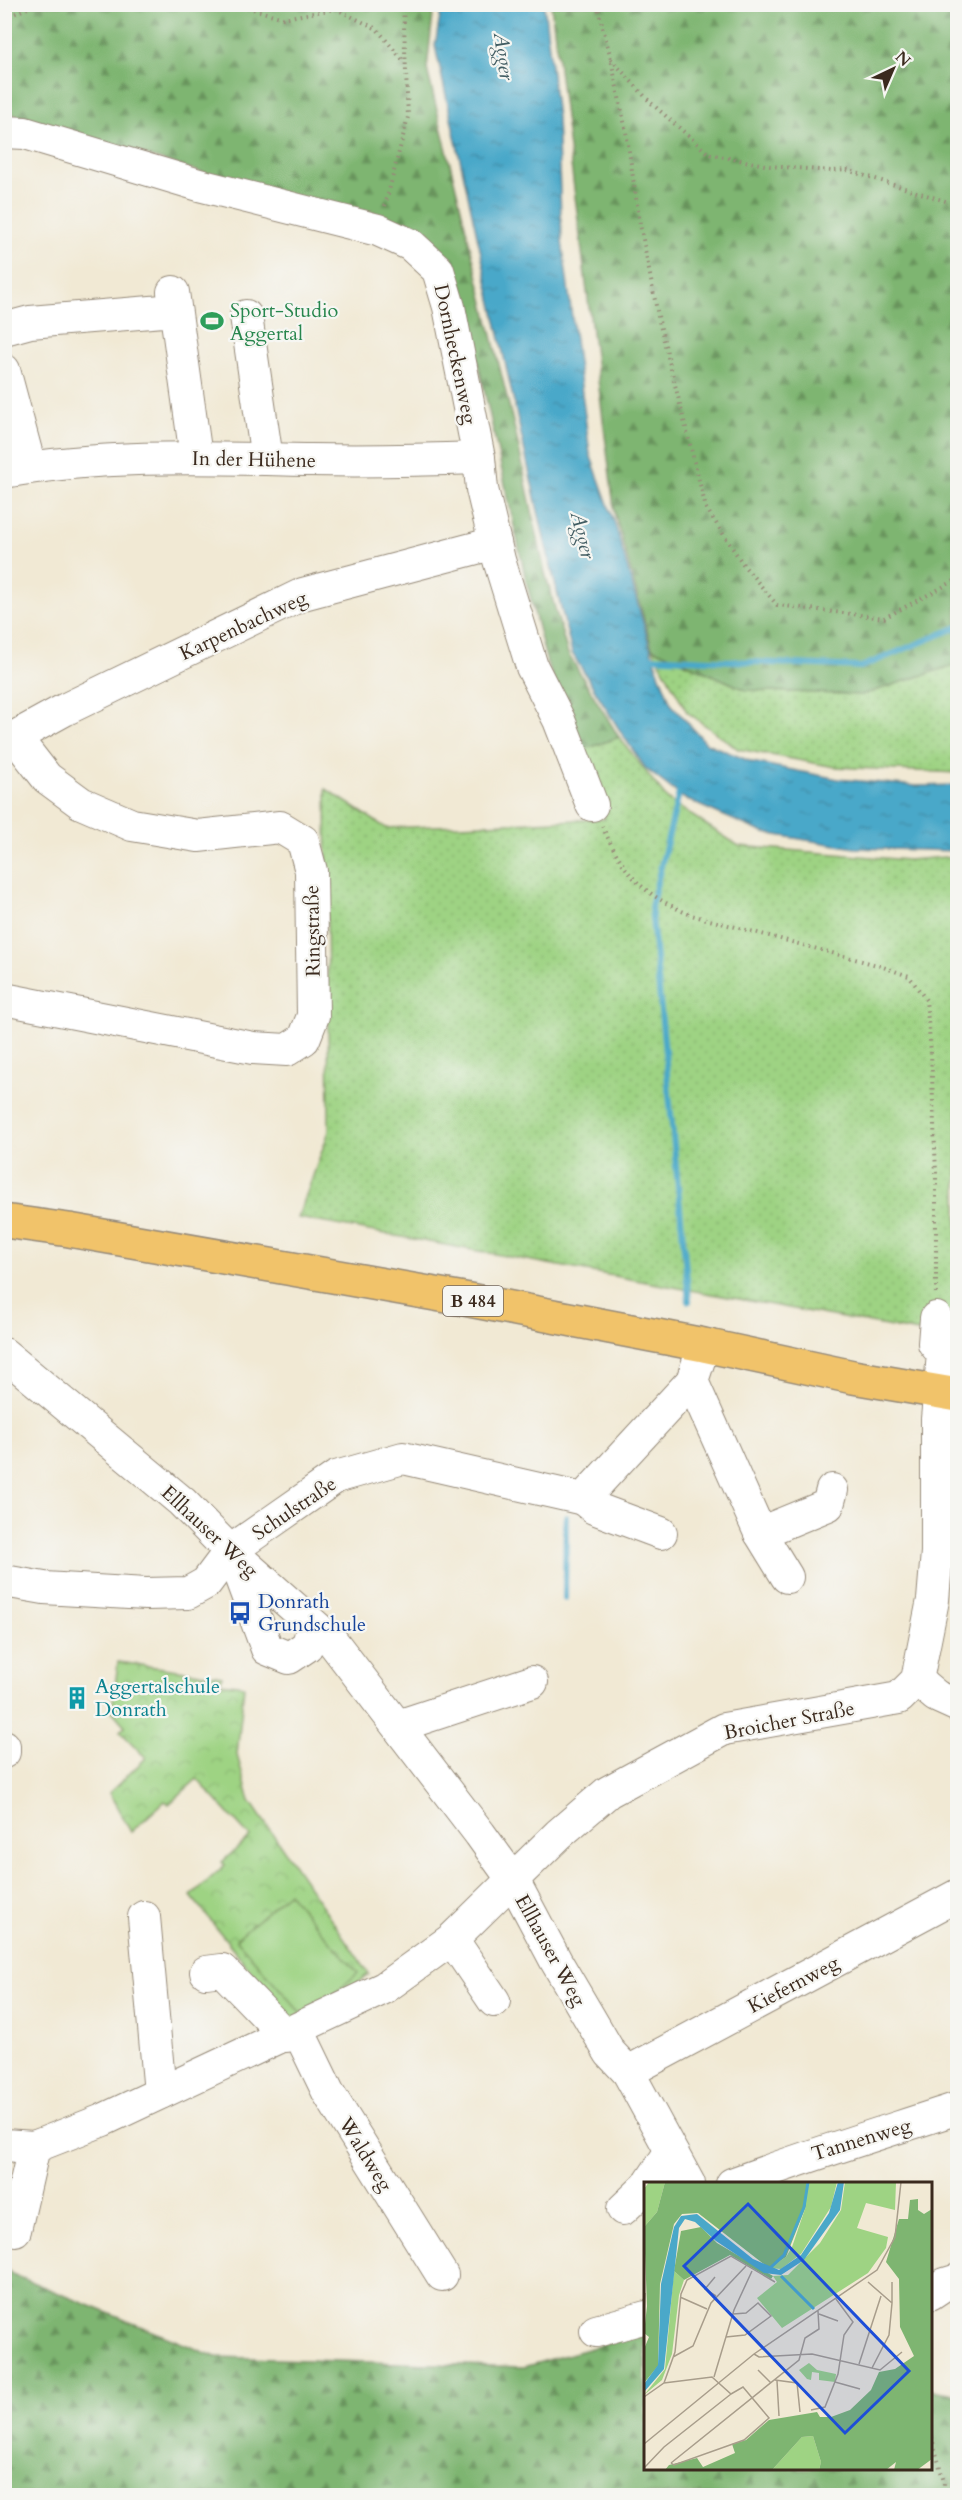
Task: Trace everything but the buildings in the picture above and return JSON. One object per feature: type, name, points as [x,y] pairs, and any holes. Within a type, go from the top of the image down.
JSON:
[{"type":"main road","name":"B 484","points":[[4,1221],[80,1232],[453,1297],[704,1345],[853,1377],[949,1393]]},
{"type":"street","name":"Dornheckenweg","points":[[4,132],[25,133],[199,186],[378,230],[411,246],[438,270],[449,307],[495,543],[532,667],[559,720],[591,805]]},
{"type":"street","points":[[4,329],[30,322],[168,302],[196,457]]},
{"type":"street","points":[[246,316],[267,459]]},
{"type":"street","name":"In der Hühene","points":[[4,370],[17,469],[88,460],[196,457],[396,460],[479,458]]},
{"type":"street","name":"Karpenbachweg","points":[[10,740],[64,710],[303,594],[495,543]]},
{"type":"street","name":"Ringstraße","points":[[4,999],[254,1048],[287,1050],[304,1039],[314,1016],[311,872],[303,842],[280,827],[198,836],[132,825],[81,802],[48,778],[10,740]]},
{"type":"street","points":[[936,1318],[934,1343],[943,1354],[949,1393],[937,1419],[937,1551],[945,1601],[917,1680],[936,1696],[957,1706]]},
{"type":"street","points":[[583,1499],[692,1381],[704,1345]]},
{"type":"street","name":"Ellhauser Weg","points":[[4,1354],[182,1503],[230,1551],[332,1641],[513,1880],[556,1961],[610,2053],[628,2072],[688,2182]]},
{"type":"street","points":[[692,1381],[760,1533],[787,1577]]},
{"type":"street","name":"Schulstraße","points":[[4,1581],[44,1588],[146,1594],[188,1593],[206,1583],[230,1551],[336,1477],[403,1458],[583,1499],[594,1508],[661,1533]]},
{"type":"street","points":[[760,1533],[828,1505],[832,1490]]},
{"type":"street","points":[[230,1551],[267,1649],[289,1658],[307,1646],[314,1626]]},
{"type":"street","name":"Broicher Straße","points":[[513,1880],[559,1834],[608,1792],[724,1730],[899,1698],[917,1680]]},
{"type":"street","points":[[398,1726],[532,1682]]},
{"type":"street","points":[[4,1746],[4,1752]]},
{"type":"street","points":[[15,2230],[19,2146],[160,2093],[384,1988],[452,1939],[513,1880]]},
{"type":"street","name":"Kiefernweg","points":[[628,2072],[957,1896]]},
{"type":"street","points":[[144,1917],[160,2093]]},
{"type":"street","points":[[452,1939],[494,2001]]},
{"type":"street","name":"Waldweg","points":[[206,1972],[222,1970],[292,2033],[442,2275]]},
{"type":"street","name":"Tannenweg","points":[[737,2182],[802,2157],[863,2140],[957,2108]]},
{"type":"street","points":[[650,2182],[665,2160],[673,2154]]},
{"type":"street","points":[[623,2209],[644,2188]]},
{"type":"street","points":[[932,2293],[945,2284],[957,2280]]},
{"type":"street","points":[[596,2331],[644,2317]]},
{"type":"path","points":[[4,18],[37,4]]},
{"type":"path","points":[[236,4],[283,18],[336,9],[376,29],[405,63]]},
{"type":"path","points":[[378,230],[408,117],[404,4]]},
{"type":"path","points":[[597,4],[626,131],[640,224],[659,321],[706,508],[745,567],[777,605],[884,618],[957,579]]},
{"type":"path","points":[[611,58],[651,103],[709,154],[770,166],[847,170],[957,205]]},
{"type":"path","points":[[591,805],[629,876],[663,903],[691,915],[877,964],[909,976],[926,1000],[936,1173],[936,1318]]},
{"type":"path","points":[[932,2438],[944,2482],[943,2496]]},
{"type":"green space","points":[[4,5],[434,5],[427,69],[515,430],[545,573],[568,654],[619,737],[583,750],[547,663],[526,580],[461,284],[439,251],[419,231],[395,219],[285,198],[5,112]]},
{"type":"green space","points":[[551,5],[957,5],[957,664],[862,695],[746,690],[652,648],[615,515]]},
{"type":"green space","points":[[652,648],[746,690],[862,695],[957,664],[957,773],[835,767],[738,749],[687,712]]},
{"type":"green space","points":[[619,737],[668,800],[739,846],[908,860],[957,856],[957,1339],[298,1218],[329,1131],[326,789],[386,828],[605,819],[583,750]]},
{"type":"green space","points":[[118,1662],[222,1676],[220,1683],[244,1686],[237,1755],[250,1801],[369,1974],[298,2030],[191,1896],[225,1865],[222,1862],[250,1837],[197,1779],[169,1804],[165,1801],[131,1832],[109,1793],[146,1758],[120,1731],[125,1726],[112,1711]]},
{"type":"green space","points":[[288,1893],[358,1973],[306,2019],[236,1939]]},
{"type":"green space","points":[[4,2267],[12,2274],[216,2357],[523,2367],[644,2333],[644,2470],[932,2470],[932,2390],[957,2394],[957,2495],[5,2495]]},
{"type":"water","name":"Agger","points":[[442,5],[544,5],[557,118],[562,241],[590,454],[615,524],[653,657],[671,704],[706,743],[752,762],[838,779],[916,786],[957,785],[957,851],[855,848],[764,833],[685,799],[646,769],[572,653],[544,538],[435,46]]},
{"type":"waterway","points":[[645,657],[861,667],[958,627]]},
{"type":"waterway","points":[[681,785],[651,907],[689,1301]]},
{"type":"waterway","points":[[565,1598],[566,1517]]},
{"type":"place","name":"Sport-Studio Aggertal","points":[[212,321]]},
{"type":"place","name":"Donrath Grundschule","points":[[240,1613]]},
{"type":"place","name":"Aggertalschule Donrath","points":[[77,1698]]}]
